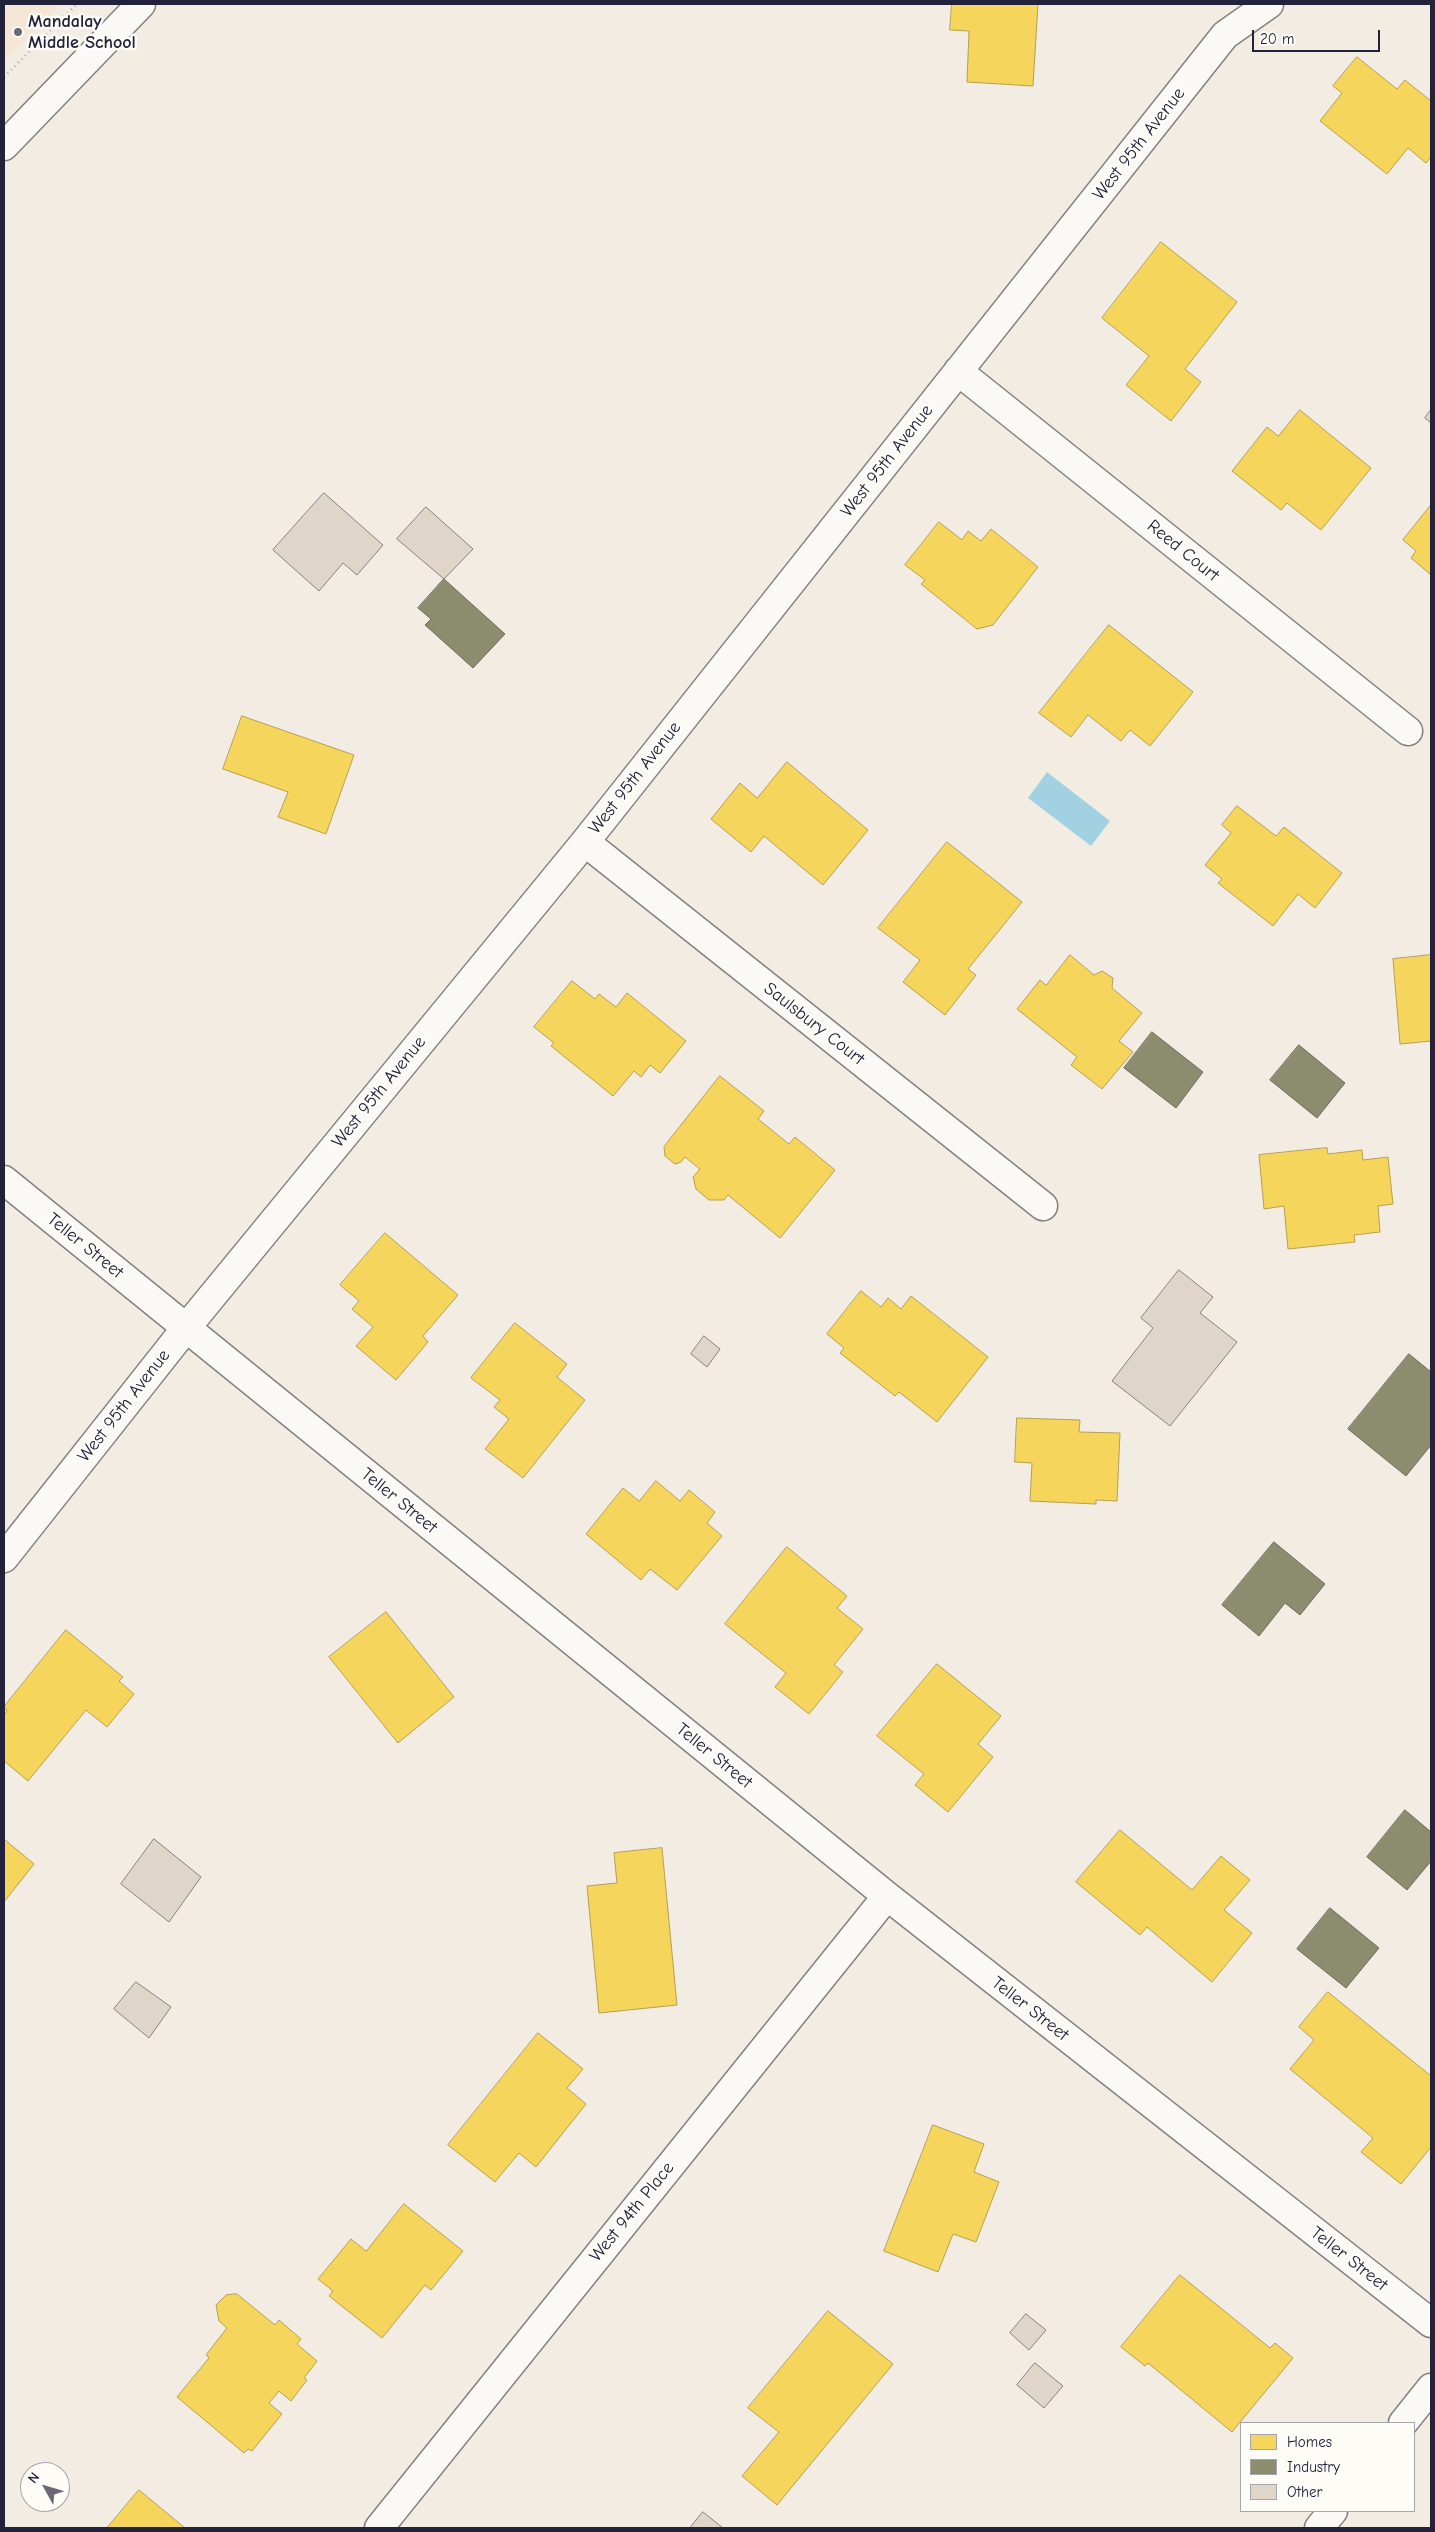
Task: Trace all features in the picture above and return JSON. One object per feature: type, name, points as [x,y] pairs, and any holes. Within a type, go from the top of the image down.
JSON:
[{"type":"street","points":[[4,146],[141,4]]},
{"type":"street","name":"West 95th Avenue","points":[[4,1558],[186,1328],[585,842],[1225,35],[1269,4]]},
{"type":"street","name":"Reed Court","points":[[958,371],[1408,731]]},
{"type":"street","name":"Saulsbury Court","points":[[585,842],[1043,1206]]},
{"type":"street","name":"Teller Street","points":[[4,1180],[887,1896],[1426,2310]]},
{"type":"street","name":"West 94th Place","points":[[378,2528],[887,1896]]},
{"type":"street","points":[[1404,2422],[1431,2388]]},
{"type":"street","points":[[1319,2528],[1332,2512]]},
{"type":"path","points":[[4,76],[77,4]]},
{"type":"shaded area","name":"Mandalay Middle School","points":[[4,4],[62,4],[4,61]]},
{"type":"water","points":[[1047,772],[1110,821],[1091,846],[1028,798]]},
{"type":"building: Homes","points":[[952,4],[1038,4],[1033,86],[967,82],[969,31],[950,30]]},
{"type":"building: Homes","points":[[1357,57],[1397,89],[1405,80],[1431,101],[1431,157],[1426,163],[1408,148],[1387,174],[1320,121],[1342,93],[1333,86]]},
{"type":"building: Homes","points":[[1161,242],[1237,302],[1185,369],[1201,382],[1171,421],[1126,385],[1149,356],[1102,318]]},
{"type":"building: Homes","points":[[1300,410],[1371,468],[1321,530],[1287,503],[1281,510],[1232,471],[1267,427],[1278,436]]},
{"type":"building: Homes","points":[[1431,505],[1431,575],[1411,558],[1416,551],[1403,540]]},
{"type":"building: Homes","points":[[939,522],[962,540],[968,531],[981,541],[991,529],[1038,567],[993,625],[977,629],[921,584],[925,580],[905,565]]},
{"type":"building: Homes","points":[[1109,625],[1193,692],[1150,746],[1130,730],[1121,741],[1088,715],[1071,737],[1039,713]]},
{"type":"building: Homes","points":[[242,716],[354,755],[326,834],[278,817],[288,792],[223,769]]},
{"type":"building: Homes","points":[[787,762],[868,830],[823,885],[764,836],[751,852],[711,819],[740,783],[757,798]]},
{"type":"building: Homes","points":[[1237,806],[1276,836],[1284,827],[1342,873],[1315,908],[1298,894],[1273,926],[1218,883],[1222,879],[1205,865],[1231,833],[1222,825]]},
{"type":"building: Homes","points":[[947,842],[1022,902],[968,969],[976,975],[945,1015],[903,982],[920,960],[878,928]]},
{"type":"building: Homes","points":[[1070,955],[1094,975],[1102,971],[1113,978],[1112,988],[1142,1013],[1119,1041],[1133,1052],[1102,1089],[1071,1065],[1077,1057],[1017,1009],[1040,980],[1046,985]]},
{"type":"building: Homes","points":[[1431,955],[1431,1041],[1400,1044],[1393,959]]},
{"type":"building: Homes","points":[[572,981],[595,999],[599,994],[616,1007],[627,993],[686,1041],[660,1073],[650,1065],[641,1077],[634,1071],[613,1096],[551,1046],[554,1043],[534,1027]]},
{"type":"building: Homes","points":[[720,1076],[764,1111],[758,1119],[789,1144],[795,1137],[835,1170],[780,1238],[728,1195],[724,1200],[709,1200],[696,1189],[693,1177],[700,1169],[685,1157],[681,1162],[675,1164],[665,1156],[664,1147],[666,1144]]},
{"type":"building: Homes","points":[[1327,1148],[1328,1154],[1362,1150],[1363,1160],[1388,1157],[1393,1204],[1378,1206],[1380,1232],[1354,1235],[1355,1242],[1288,1249],[1284,1206],[1264,1209],[1259,1155]]},
{"type":"building: Homes","points":[[385,1233],[458,1295],[423,1336],[428,1342],[396,1380],[356,1346],[373,1327],[352,1309],[359,1301],[340,1285]]},
{"type":"building: Homes","points":[[861,1291],[881,1307],[888,1298],[901,1309],[911,1296],[988,1357],[937,1422],[899,1392],[895,1396],[840,1353],[844,1348],[827,1334]]},
{"type":"building: Homes","points":[[515,1323],[567,1364],[557,1377],[585,1400],[523,1478],[485,1449],[509,1419],[494,1407],[500,1400],[471,1378]]},
{"type":"building: Homes","points":[[1017,1418],[1080,1420],[1079,1432],[1120,1433],[1117,1501],[1096,1500],[1096,1504],[1030,1501],[1032,1463],[1015,1462]]},
{"type":"building: Homes","points":[[656,1481],[680,1501],[689,1490],[715,1512],[707,1523],[722,1536],[677,1590],[650,1569],[641,1580],[586,1534],[623,1488],[639,1501]]},
{"type":"building: Homes","points":[[787,1547],[847,1596],[837,1608],[863,1629],[834,1665],[843,1672],[809,1714],[775,1687],[786,1673],[725,1624]]},
{"type":"building: Homes","points":[[386,1612],[454,1697],[398,1743],[329,1657]]},
{"type":"building: Homes","points":[[66,1630],[123,1677],[119,1681],[134,1694],[107,1727],[86,1710],[28,1781],[4,1761],[4,1715],[7,1711],[4,1707]]},
{"type":"building: Homes","points":[[937,1664],[1001,1716],[978,1744],[993,1757],[948,1812],[915,1785],[924,1774],[877,1736]]},
{"type":"building: Homes","points":[[1120,1830],[1192,1890],[1221,1856],[1250,1880],[1224,1910],[1252,1933],[1212,1982],[1147,1927],[1140,1935],[1076,1882]]},
{"type":"building: Homes","points":[[4,1839],[34,1864],[4,1902]]},
{"type":"building: Homes","points":[[662,1848],[677,2005],[599,2013],[587,1886],[617,1883],[614,1853]]},
{"type":"building: Homes","points":[[1328,1992],[1431,2076],[1431,2147],[1401,2184],[1361,2152],[1373,2138],[1290,2069],[1314,2040],[1299,2027]]},
{"type":"building: Homes","points":[[538,2033],[583,2069],[567,2088],[586,2104],[536,2167],[519,2153],[495,2182],[448,2145]]},
{"type":"building: Homes","points":[[933,2125],[984,2144],[974,2172],[999,2182],[976,2242],[953,2234],[938,2272],[884,2251]]},
{"type":"building: Homes","points":[[404,2204],[463,2251],[431,2290],[425,2285],[382,2338],[329,2296],[333,2291],[318,2279],[351,2239],[366,2251]]},
{"type":"building: Homes","points":[[1180,2275],[1270,2348],[1275,2343],[1293,2358],[1232,2432],[1148,2363],[1145,2366],[1121,2347]]},
{"type":"building: Homes","points":[[237,2294],[275,2325],[279,2320],[301,2339],[297,2344],[317,2361],[304,2378],[307,2380],[291,2401],[279,2391],[269,2403],[282,2414],[252,2451],[248,2449],[244,2453],[177,2397],[209,2358],[206,2355],[227,2328],[219,2321],[216,2305],[226,2295]]},
{"type":"building: Homes","points":[[828,2311],[893,2364],[777,2505],[742,2476],[779,2432],[748,2408]]},
{"type":"building: Homes","points":[[139,2490],[185,2528],[107,2528]]},
{"type":"building: Industry","points":[[444,579],[505,634],[473,668],[425,625],[431,619],[418,608]]},
{"type":"building: Industry","points":[[1152,1032],[1203,1072],[1176,1108],[1124,1068]]},
{"type":"building: Industry","points":[[1299,1045],[1345,1083],[1317,1118],[1270,1080]]},
{"type":"building: Industry","points":[[1409,1354],[1431,1372],[1431,1445],[1406,1476],[1348,1429]]},
{"type":"building: Industry","points":[[1274,1542],[1325,1584],[1300,1615],[1285,1603],[1259,1636],[1222,1605]]},
{"type":"building: Industry","points":[[1405,1810],[1431,1832],[1431,1861],[1407,1890],[1367,1857]]},
{"type":"building: Industry","points":[[1330,1908],[1379,1948],[1346,1988],[1297,1949]]},
{"type":"building: Other","points":[[1431,410],[1431,423],[1425,418]]},
{"type":"building: Other","points":[[324,493],[383,545],[357,575],[343,563],[319,591],[273,550]]},
{"type":"building: Other","points":[[426,507],[473,549],[444,579],[397,539]]},
{"type":"building: Other","points":[[1179,1270],[1213,1297],[1200,1313],[1237,1342],[1170,1426],[1112,1381],[1153,1328],[1141,1318]]},
{"type":"building: Other","points":[[704,1336],[720,1349],[707,1367],[691,1354]]},
{"type":"building: Other","points":[[154,1839],[201,1877],[169,1922],[121,1884]]},
{"type":"building: Other","points":[[136,1982],[171,2007],[149,2038],[114,2009]]},
{"type":"building: Other","points":[[1026,2314],[1046,2330],[1029,2350],[1010,2333]]},
{"type":"building: Other","points":[[1035,2363],[1063,2386],[1044,2408],[1017,2385]]},
{"type":"building: Other","points":[[703,2512],[723,2528],[690,2528]]},
{"type":"place","name":"Mandalay Middle School","points":[[18,32]]}]
